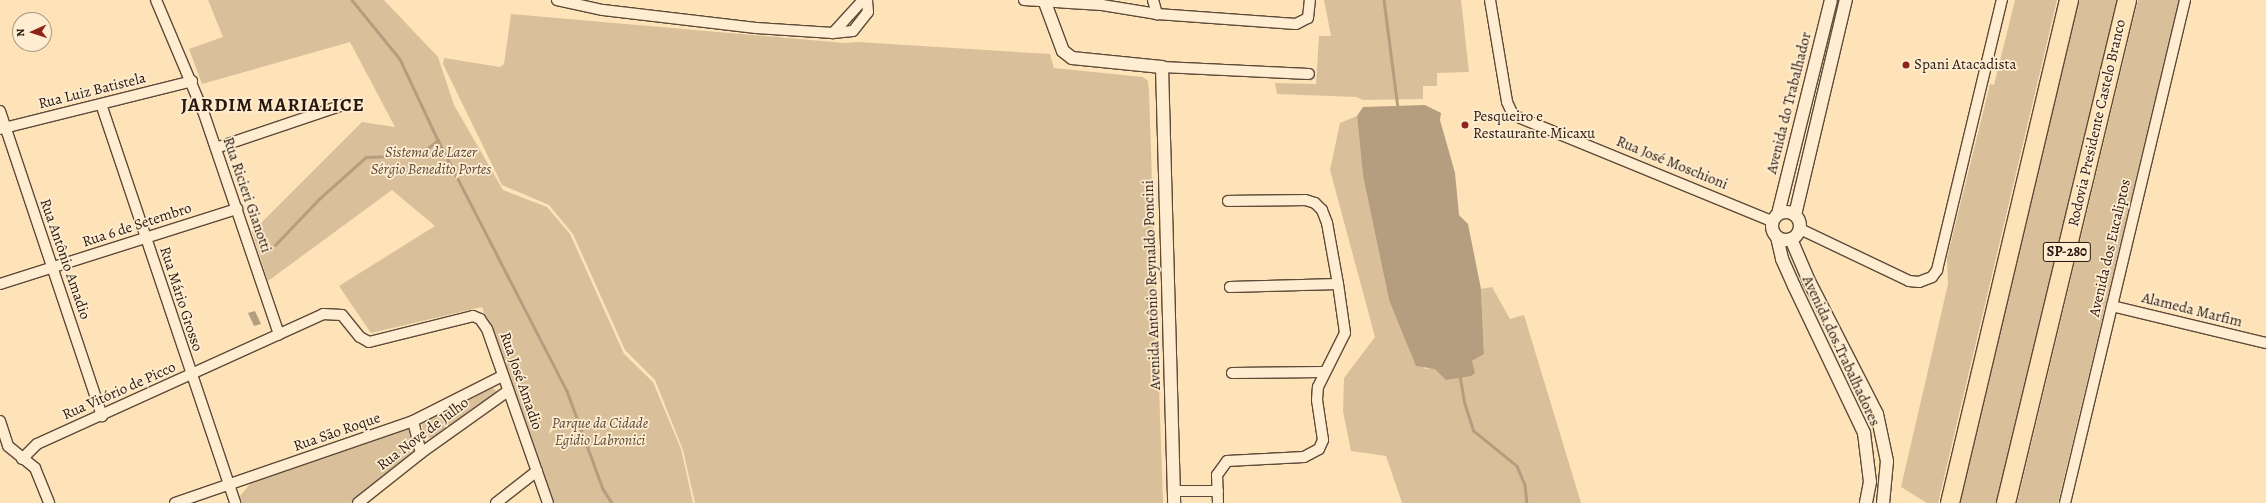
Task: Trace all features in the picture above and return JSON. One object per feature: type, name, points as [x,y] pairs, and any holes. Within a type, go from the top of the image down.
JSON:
[{"type":"highway","points":[[1950,503],[2069,0]]},
{"type":"highway","name":"Rodovia Presidente Castelo Branco","points":[[2006,503],[2127,0]]},
{"type":"street","name":"Rua Ricieri Gianotti","points":[[156,0],[192,81],[279,334]]},
{"type":"street","points":[[557,0],[603,10],[756,28],[833,33],[853,31],[868,12],[867,0]]},
{"type":"street","points":[[833,33],[863,0]]},
{"type":"street","points":[[1024,0],[1102,5],[1158,14],[1296,24],[1308,18],[1310,0]]},
{"type":"street","points":[[1102,5],[1116,0]]},
{"type":"street","points":[[1153,0],[1158,14]]},
{"type":"street","name":"Rua José Moschioni","points":[[1490,0],[1507,102],[1513,115],[1775,217]]},
{"type":"street","name":"Avenida do Trabalhador","points":[[1775,217],[1831,0]]},
{"type":"street","points":[[1795,215],[1846,0]]},
{"type":"street","points":[[1800,229],[1909,281],[1926,280],[1937,270],[2002,0]]},
{"type":"street","name":"Avenida dos Eucaliptos","points":[[2065,503],[2185,0]]},
{"type":"street","points":[[1044,1],[1063,51],[1072,58],[1162,67],[1309,74]]},
{"type":"street","name":"Avenida Antônio Reynaldo Poncini","points":[[1162,67],[1174,497]]},
{"type":"street","name":"Rua Luiz Batistela","points":[[3,129],[192,81]]},
{"type":"street","name":"Rua Mário Grosso","points":[[101,104],[235,503]]},
{"type":"street","points":[[216,148],[346,104]]},
{"type":"street","name":"Rua Antônio Amadio","points":[[0,111],[3,129],[102,416]]},
{"type":"street","points":[[1218,503],[1217,476],[1223,465],[1235,459],[1304,457],[1319,449],[1323,440],[1317,400],[1318,387],[1323,372],[1345,333],[1327,223],[1322,210],[1315,203],[1305,200],[1228,201]]},
{"type":"street","name":"Rua 6 de Setembro","points":[[0,284],[236,209]]},
{"type":"street","points":[[1788,212],[1795,215],[1799,221],[1800,229],[1791,239],[1777,237],[1772,231],[1775,217],[1788,212]]},
{"type":"street","name":"Avenida dos Trabalhadores","points":[[1777,237],[1782,259],[1864,433],[1870,482],[1866,503]]},
{"type":"street","name":"Avenida dos Trabalhadores","points":[[1791,239],[1809,281],[1877,414],[1887,461],[1883,503]]},
{"type":"street","points":[[1230,287],[1338,284]]},
{"type":"street","name":"Alameda Marfim","points":[[2112,306],[2266,343]]},
{"type":"street","name":"Rua Vitório de Picco","points":[[22,459],[37,444],[102,416],[323,314],[342,315],[364,340],[375,342],[466,316],[477,317]]},
{"type":"street","name":"Rua José Amadio","points":[[477,317],[487,329],[502,376],[548,503]]},
{"type":"street","points":[[1232,373],[1323,372]]},
{"type":"street","name":"Rua São Roque","points":[[175,503],[413,421],[502,376]]},
{"type":"street","name":"Rua Nove de Julho","points":[[358,503],[421,453],[508,391]]},
{"type":"street","points":[[0,421],[8,446],[38,473],[49,503]]},
{"type":"street","points":[[413,421],[421,453]]},
{"type":"street","points":[[496,503],[537,471]]},
{"type":"street","points":[[1174,497],[1218,491]]},
{"type":"green space","points":[[208,0],[384,0],[438,57],[454,105],[503,190],[547,207],[570,234],[624,354],[653,382],[681,449],[693,503],[553,503],[482,307],[371,333],[339,286],[435,226],[392,190],[268,281],[252,232],[362,122],[395,127],[350,42],[202,84],[189,49],[223,37]]},
{"type":"green space","points":[[1324,0],[1461,0],[1469,72],[1437,73],[1437,86],[1423,86],[1423,99],[1363,100],[1356,97],[1277,94],[1275,83],[1316,84],[1319,36],[1331,36]]},
{"type":"green space","points":[[2015,0],[2057,0],[1938,503],[1927,503],[1901,487],[1948,284],[1947,258],[1990,84],[1994,85]]},
{"type":"green space","points":[[2078,0],[2117,0],[1996,503],[1959,503]]},
{"type":"green space","points":[[2138,0],[2179,0],[2058,503],[2017,503]]},
{"type":"green space","points":[[511,14],[845,43],[858,42],[1050,54],[1054,68],[1143,77],[1148,81],[1149,92],[1163,503],[695,503],[683,450],[655,380],[625,350],[573,234],[549,205],[502,185],[443,64],[444,58],[500,67],[504,64]]},
{"type":"green space","points":[[1357,116],[1363,176],[1389,300],[1425,369],[1472,361],[1484,354],[1481,289],[1492,287],[1510,319],[1524,315],[1581,503],[1402,503],[1386,456],[1351,451],[1343,411],[1344,378],[1375,337],[1330,170],[1340,123]]},
{"type":"green space","points":[[493,388],[499,393],[433,439],[424,436],[422,424],[428,419]]},
{"type":"green space","points":[[411,428],[416,452],[351,503],[242,503],[240,496],[251,483],[327,453]]},
{"type":"shaded area","points":[[1425,105],[1441,113],[1440,120],[1455,173],[1459,215],[1468,224],[1481,289],[1484,354],[1472,361],[1475,373],[1471,376],[1446,380],[1435,369],[1416,366],[1389,300],[1363,176],[1357,116],[1363,107]]},
{"type":"shaded area","points":[[255,311],[261,324],[254,326],[248,313]]},
{"type":"waterway","points":[[352,0],[400,59],[438,140],[567,391],[603,489],[612,503]]},
{"type":"waterway","points":[[1384,0],[1398,108]]},
{"type":"waterway","points":[[275,245],[319,199],[366,157],[419,155],[438,140]]},
{"type":"waterway","points":[[1460,376],[1465,404],[1474,431],[1517,466],[1525,485],[1527,503]]},
{"type":"place","name":"Spani Atacadista","points":[[1906,65]]},
{"type":"place","name":"Pesqueiro e Restaurante Micaxu","points":[[1465,125]]},
{"type":"district","name":"JARDIM MARIALICE","points":[[273,106]]},
{"type":"park label","name":"Sistema de Lazer Sérgio Benedito Portes","points":[[431,160]]},
{"type":"park label","name":"Parque da Cidade Egidio Labronici","points":[[600,432]]}]
